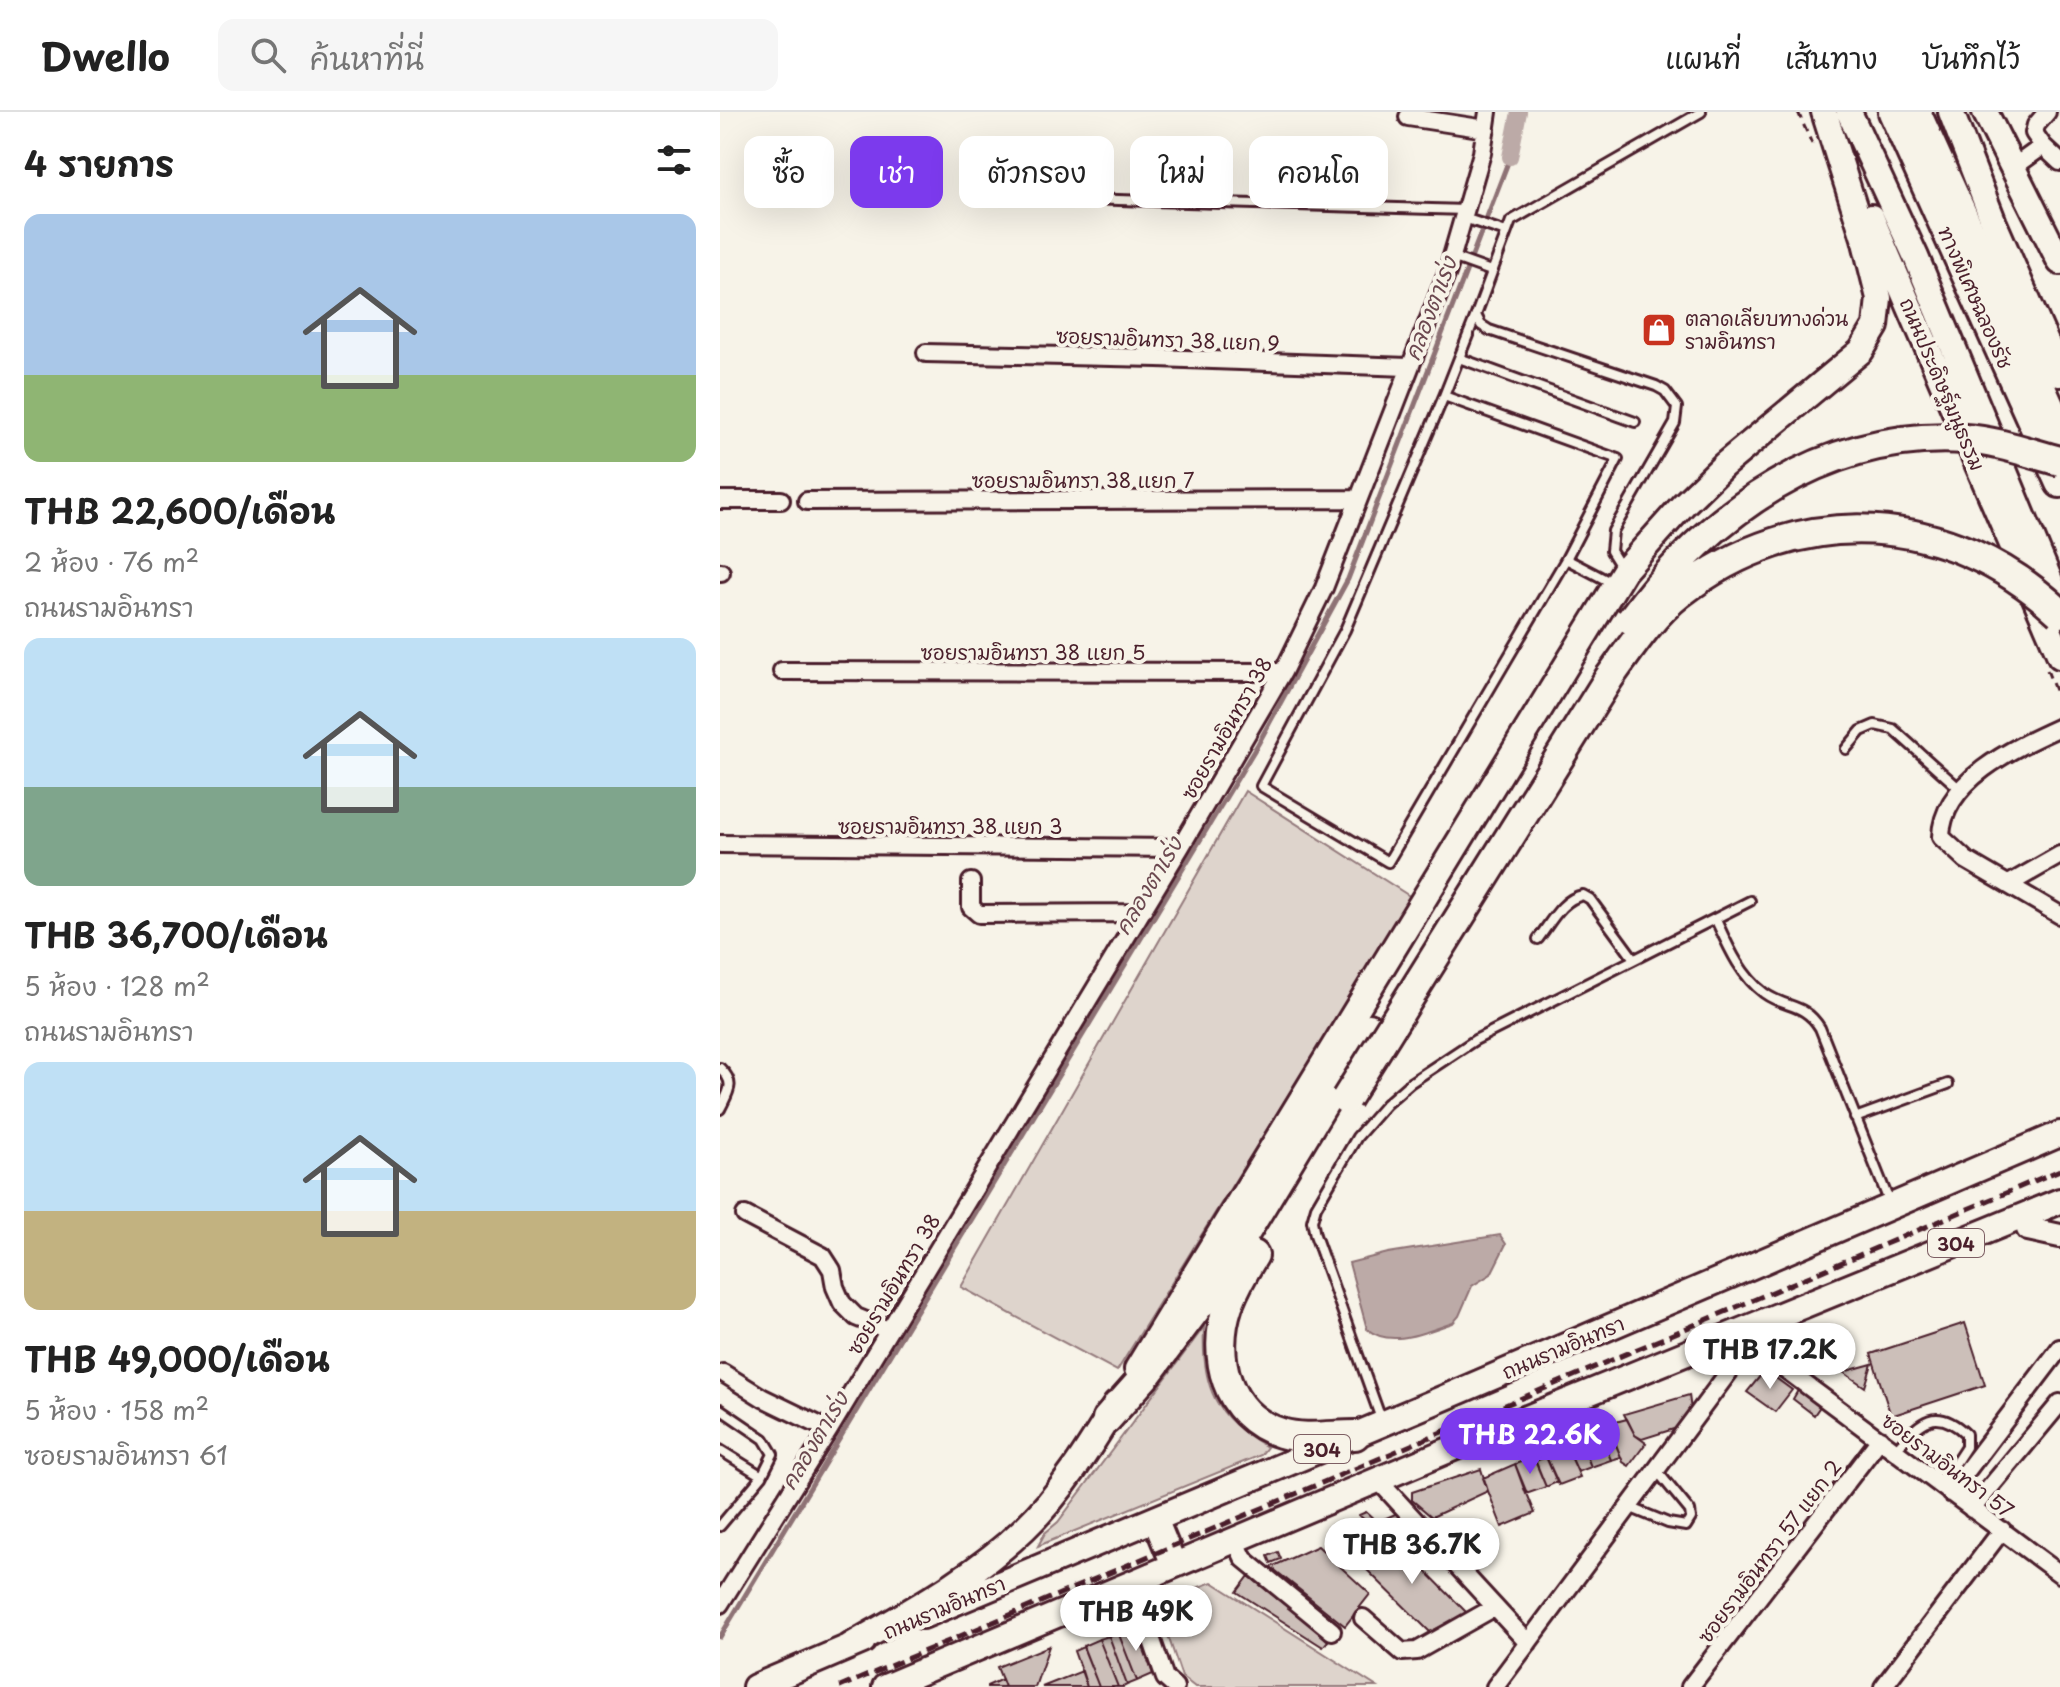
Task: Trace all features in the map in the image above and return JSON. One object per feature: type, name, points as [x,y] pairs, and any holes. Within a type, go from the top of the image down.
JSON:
[{"type":"highway","name":"ทางพิเศษฉลองรัช","points":[[1893,112],[2060,483]]},
{"type":"highway","name":"ทางพิเศษฉลองรัช","points":[[1916,112],[2060,430]]},
{"type":"highway","points":[[1107,1419],[1148,1373],[1212,1288],[1358,1027],[1625,629],[1690,548],[1733,513],[1809,467],[1864,448],[1930,439],[1967,439],[2060,461]]},
{"type":"highway","points":[[1355,1435],[1300,1436],[1281,1433],[1246,1414],[1233,1398],[1225,1380],[1221,1357],[1224,1320],[1239,1280],[1346,1099],[1609,678],[1644,630],[1677,595],[1730,559],[1781,539],[1833,530],[1882,528],[1952,544],[1993,563],[2035,589],[2060,613]]},
{"type":"main road","points":[[1358,1027],[1540,705],[1619,578],[1683,505],[1724,465],[1861,351],[1876,326],[1879,298],[1873,270],[1825,112]]},
{"type":"main road","name":"ถนนประดิษฐ์มนูธรรม","points":[[1825,112],[2060,656]]},
{"type":"main road","points":[[1849,112],[1916,257],[2060,605]]},
{"type":"main road","points":[[1951,112],[1989,210],[2060,374]]},
{"type":"main road","points":[[1985,112],[2060,262]]},
{"type":"main road","name":"ถนนรามอินทรา","points":[[755,1687],[1383,1424],[2060,1134]]},
{"type":"main road","name":"304","points":[[885,1687],[1377,1479],[1742,1338],[1852,1286],[2060,1201]]},
{"type":"main road","points":[[1852,1286],[1950,1258],[2060,1217]]},
{"type":"main road","points":[[2028,1229],[2060,1236]]},
{"type":"main road","points":[[850,1646],[968,1574],[1017,1535],[1051,1499],[1107,1419]]},
{"type":"main road","points":[[1155,1519],[1174,1565]]},
{"type":"street","points":[[2047,112],[2036,125],[2034,133],[2060,162]]},
{"type":"street","points":[[1408,117],[1487,120]]},
{"type":"street","name":"ซอยรามอินทรา 38","points":[[720,1604],[829,1430],[1283,672],[1324,588],[1408,367],[1457,259],[1487,120]]},
{"type":"street","points":[[2014,167],[2043,146]]},
{"type":"street","name":"ซอยรามอินทรา 38 แยก 9","points":[[926,353],[1408,367]]},
{"type":"street","name":"ซอยรามอินทรา 38 แยก 7","points":[[807,501],[1358,499]]},
{"type":"street","points":[[720,500],[781,500]]},
{"type":"street","name":"ซอยรามอินทรา 38 แยก 5","points":[[782,671],[1283,672]]},
{"type":"street","points":[[2060,727],[1996,758],[1962,790],[1941,823],[1941,837],[1966,860],[2060,915]]},
{"type":"street","name":"ซอยรามอินทรา 38 แยก 3","points":[[720,844],[1180,848]]},
{"type":"street","points":[[2009,884],[2060,855]]},
{"type":"street","points":[[971,882],[971,907],[979,914],[1139,913]]},
{"type":"street","points":[[745,1215],[823,1256],[832,1270],[842,1303],[856,1317],[888,1330]]},
{"type":"street","points":[[1495,1687],[1656,1470],[1742,1338]]},
{"type":"street","name":"ซอยรามอินทรา 57","points":[[1742,1338],[2060,1574]]},
{"type":"street","points":[[1946,1489],[2060,1348]]},
{"type":"street","points":[[723,1373],[763,1398],[829,1430]]},
{"type":"street","points":[[1972,1509],[2060,1403]]},
{"type":"street","name":"ซอยรามอินทรา 57 แยก 2","points":[[1690,1687],[1880,1439]]},
{"type":"street","points":[[1377,1479],[1528,1643]]},
{"type":"street","points":[[1883,1687],[2002,1530]]},
{"type":"street","points":[[1235,1540],[1244,1559],[1332,1631]]},
{"type":"street","points":[[1132,1583],[1170,1683],[1147,1687]]},
{"type":"street","points":[[1363,1618],[1402,1652],[1417,1651],[1495,1607]]},
{"type":"lane","points":[[1444,396],[1618,459],[1566,559],[1388,862],[1261,786],[1345,630],[1444,396],[1511,221],[1701,112]]},
{"type":"lane","points":[[1114,202],[1468,217],[1506,232]]},
{"type":"lane","points":[[1457,259],[1491,271]]},
{"type":"lane","points":[[1476,315],[1481,325],[1489,330],[1656,386],[1665,391],[1677,407],[1675,423],[1613,531],[1611,551],[1619,578]]},
{"type":"lane","points":[[1459,358],[1635,422]]},
{"type":"lane","points":[[1566,559],[1619,578]]},
{"type":"lane","points":[[1846,749],[1861,731],[1875,725],[1893,729],[1962,790]]},
{"type":"lane","points":[[1538,939],[1562,906],[1572,897],[1583,895],[1590,899],[1634,959]]},
{"type":"lane","points":[[1383,1424],[1312,1221],[1316,1207],[1357,1137],[1386,1104],[1410,1083],[1475,1040],[1750,901]]},
{"type":"lane","points":[[1716,920],[1731,953],[1763,993],[1781,1003],[1802,1008],[1814,1017],[1891,1206]]},
{"type":"lane","points":[[720,1068],[729,1076],[730,1084],[720,1109]]},
{"type":"lane","points":[[1855,1118],[1948,1084]]},
{"type":"lane","points":[[720,1409],[764,1439],[773,1454],[762,1476],[720,1526]]},
{"type":"lane","points":[[1895,1451],[1924,1421],[1939,1417],[1957,1425],[1966,1434],[1966,1447],[1946,1489]]},
{"type":"lane","points":[[720,1450],[762,1476]]},
{"type":"lane","points":[[1629,1507],[1668,1523],[1686,1526],[1691,1518],[1690,1511],[1656,1470]]},
{"type":"shaded area","points":[[1245,791],[1411,897],[1117,1371],[961,1287]]},
{"type":"shaded area","points":[[1500,1235],[1506,1244],[1491,1274],[1472,1286],[1453,1323],[1398,1338],[1387,1338],[1367,1329],[1349,1263],[1388,1253]]},
{"type":"shaded area","points":[[1204,1327],[1205,1367],[1215,1398],[1235,1424],[1267,1447],[1261,1455],[1038,1546],[1045,1533],[1058,1522]]},
{"type":"shaded area","points":[[1212,1582],[1377,1687],[1195,1687],[1182,1677],[1157,1603]]},
{"type":"building","points":[[1965,1323],[1985,1385],[1891,1416],[1871,1354]]},
{"type":"building","points":[[1872,1364],[1865,1387],[1843,1372]]},
{"type":"building","points":[[1769,1373],[1792,1390],[1775,1412],[1747,1392],[1761,1375]]},
{"type":"building","points":[[1801,1385],[1823,1402],[1814,1415],[1793,1399]]},
{"type":"building","points":[[1689,1395],[1692,1418],[1680,1427],[1642,1439],[1635,1435],[1624,1414]]},
{"type":"building","points":[[1627,1419],[1635,1435],[1646,1443],[1629,1466],[1623,1462],[1608,1424]]},
{"type":"building","points":[[1608,1426],[1621,1457],[1611,1460],[1598,1429]]},
{"type":"building","points":[[1598,1429],[1611,1460],[1591,1467],[1579,1436]]},
{"type":"building","points":[[1580,1437],[1591,1467],[1578,1472],[1565,1443]]},
{"type":"building","points":[[1565,1443],[1580,1477],[1559,1485],[1544,1452]]},
{"type":"building","points":[[1534,1457],[1546,1487],[1526,1494],[1515,1464]]},
{"type":"building","points":[[1546,1457],[1557,1482],[1546,1487],[1535,1461]]},
{"type":"building","points":[[1515,1464],[1535,1513],[1502,1527],[1483,1478]]},
{"type":"building","points":[[1481,1469],[1488,1491],[1432,1517],[1412,1500],[1412,1492]]},
{"type":"building","points":[[1366,1512],[1383,1527],[1378,1532],[1359,1515]]},
{"type":"building","points":[[1400,1512],[1422,1535],[1406,1549],[1379,1521]]},
{"type":"building","points":[[1341,1521],[1352,1533],[1344,1541],[1330,1526]]},
{"type":"building","points":[[1395,1540],[1468,1614],[1430,1632],[1356,1559]]},
{"type":"building","points":[[1318,1546],[1370,1594],[1345,1626],[1271,1567]]},
{"type":"building","points":[[1278,1552],[1281,1559],[1271,1563],[1268,1556]]},
{"type":"building","points":[[1249,1576],[1319,1632],[1328,1641],[1323,1647],[1237,1592]]},
{"type":"building","points":[[1135,1625],[1153,1674],[1137,1681],[1118,1632]]},
{"type":"building","points":[[1118,1632],[1137,1681],[1127,1685],[1109,1636]]},
{"type":"building","points":[[1109,1636],[1127,1685],[1123,1687],[1118,1687],[1099,1639]]},
{"type":"building","points":[[1099,1639],[1118,1687],[1099,1687],[1083,1646]]},
{"type":"building","points":[[1049,1646],[1035,1687],[1005,1687],[997,1667]]},
{"type":"building","points":[[1083,1647],[1099,1687],[1087,1687],[1074,1651]]},
{"type":"building","points":[[1082,1671],[1087,1687],[1042,1687]]},
{"type":"building","points":[[1002,1679],[1005,1687],[987,1687],[987,1686]]},
{"type":"waterway","name":"คลองตาเร่ง","points":[[1510,157],[1519,112]]},
{"type":"waterway","name":"คลองตาเร่ง","points":[[720,1637],[1258,744],[1348,579],[1510,157]]},
{"type":"railway","points":[[840,1687],[2060,1170]]},
{"type":"place","name":"ตลาดเลียบทางด่วน รามอินทรา","points":[[1659,330]]}]
